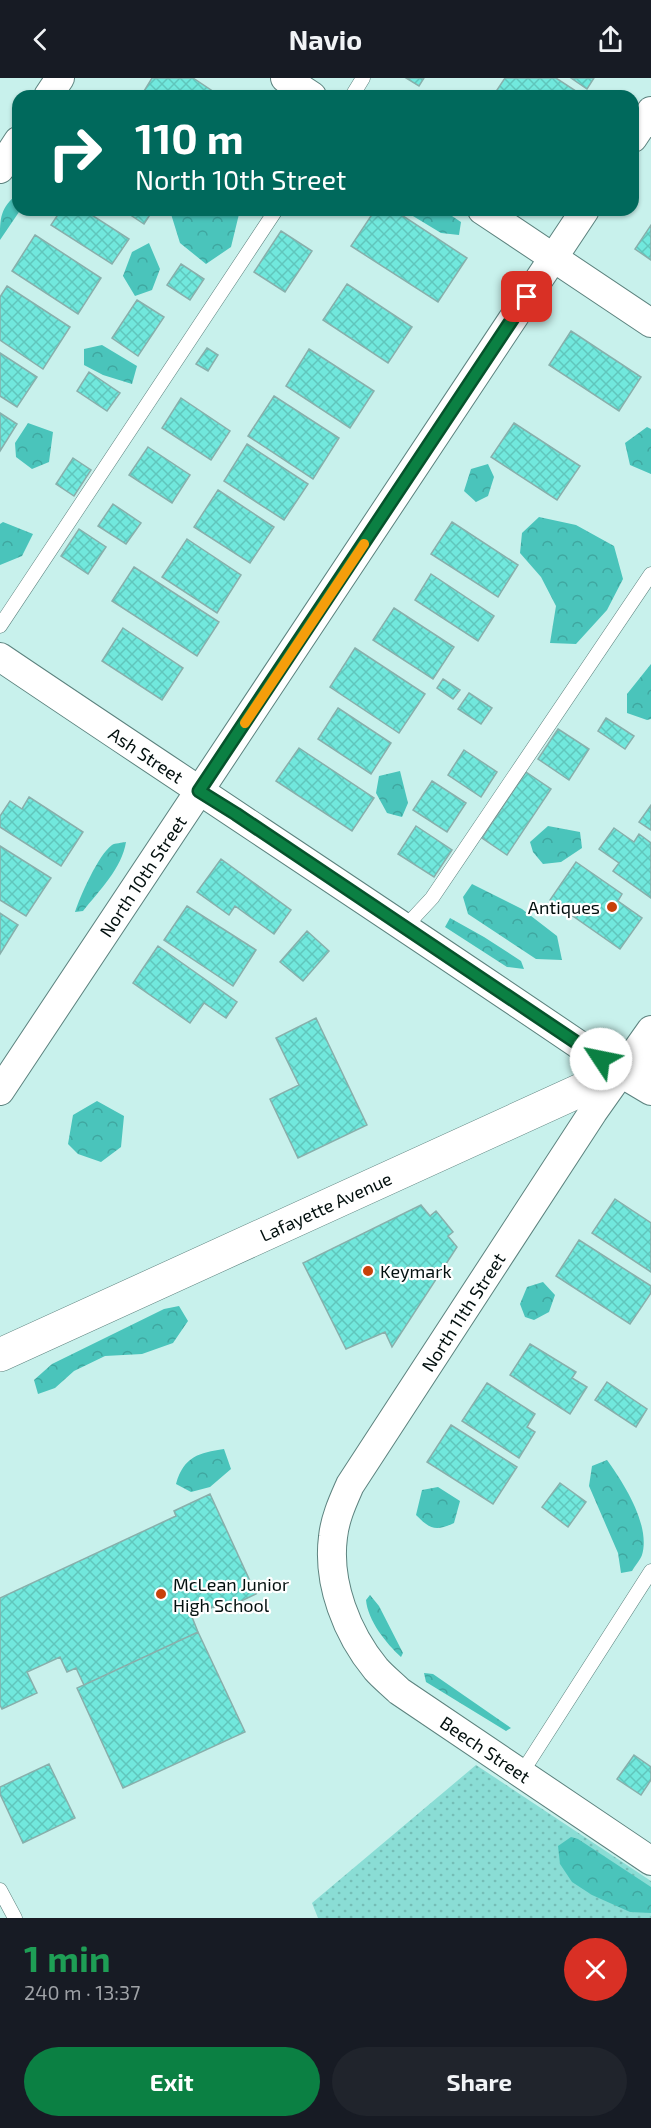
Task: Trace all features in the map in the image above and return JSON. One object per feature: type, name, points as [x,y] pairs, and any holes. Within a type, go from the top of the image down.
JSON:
[{"type":"street","points":[[285,78],[303,90]]},
{"type":"street","points":[[639,129],[651,111]]},
{"type":"street","points":[[0,169],[12,150]]},
{"type":"street","points":[[491,216],[651,323]]},
{"type":"street","name":"North 10th Street","points":[[0,1091],[581,216]]},
{"type":"street","name":"Ash Street","points":[[0,657],[651,1091]]},
{"type":"street","name":"North 11th Street","points":[[343,1613],[335,1581],[332,1537],[339,1510],[350,1485],[620,1072],[651,1030]]},
{"type":"street","name":"Lafayette Avenue","points":[[0,1355],[651,1058]]},
{"type":"street","name":"Beech Street","points":[[343,1613],[356,1639],[376,1669],[399,1691],[651,1860]]},
{"type":"lane","points":[[0,626],[272,216]]},
{"type":"lane","points":[[405,927],[432,898],[651,574]]},
{"type":"lane","points":[[521,1774],[651,1571]]},
{"type":"lane","points":[[0,1890],[15,1918]]},
{"type":"shaded area","points":[[476,1765],[651,1881],[651,1918],[318,1918],[312,1903]]},
{"type":"green space","points":[[12,200],[12,216],[16,216],[0,240],[2,214]]},
{"type":"green space","points":[[172,216],[239,216],[231,247],[206,264],[180,243]]},
{"type":"green space","points":[[413,216],[452,216],[461,222],[459,235],[441,233]]},
{"type":"green space","points":[[149,243],[160,269],[152,290],[135,296],[123,276],[132,252]]},
{"type":"green space","points":[[102,345],[137,366],[132,384],[103,375],[84,365],[84,349]]},
{"type":"green space","points":[[28,423],[53,432],[49,462],[32,469],[16,457],[15,443]]},
{"type":"green space","points":[[647,427],[651,429],[651,474],[630,465],[625,443]]},
{"type":"green space","points":[[488,464],[494,477],[488,496],[476,502],[464,491],[471,469]]},
{"type":"green space","points":[[539,517],[576,525],[614,546],[623,579],[607,610],[576,644],[550,643],[556,606],[541,577],[520,553],[522,533]]},
{"type":"green space","points":[[3,522],[33,534],[22,556],[0,565],[0,524]]},
{"type":"green space","points":[[651,664],[651,719],[647,720],[627,713],[627,694]]},
{"type":"green space","points":[[400,771],[408,803],[402,817],[387,813],[376,793],[379,776]]},
{"type":"green space","points":[[548,826],[580,832],[582,848],[561,862],[543,864],[533,852],[530,842]]},
{"type":"green space","points":[[126,842],[120,861],[109,879],[83,911],[75,912],[85,887],[101,858],[112,845]]},
{"type":"green space","points":[[472,884],[522,909],[557,936],[562,960],[536,959],[468,914],[463,897]]},
{"type":"green space","points":[[450,918],[521,961],[524,969],[507,967],[445,927]]},
{"type":"green space","points":[[97,1101],[124,1116],[121,1147],[101,1162],[78,1154],[68,1144],[73,1115]]},
{"type":"green space","points":[[543,1282],[555,1295],[549,1312],[534,1320],[525,1317],[520,1304],[527,1287]]},
{"type":"green space","points":[[179,1306],[188,1321],[173,1343],[142,1354],[105,1356],[74,1371],[55,1388],[38,1394],[34,1380],[52,1364],[164,1309]]},
{"type":"green space","points":[[224,1449],[231,1469],[210,1487],[191,1492],[176,1484],[183,1467],[188,1462],[200,1454]]},
{"type":"green space","points":[[607,1460],[634,1505],[643,1531],[644,1543],[641,1557],[632,1571],[621,1573],[618,1553],[589,1486],[592,1466]]},
{"type":"green space","points":[[438,1487],[460,1501],[454,1523],[442,1528],[433,1528],[416,1515],[422,1490]]},
{"type":"green space","points":[[370,1595],[379,1606],[403,1653],[401,1657],[389,1645],[370,1616],[366,1600]]},
{"type":"green space","points":[[424,1673],[433,1674],[511,1728],[506,1731],[426,1682]]},
{"type":"green space","points":[[571,1837],[578,1839],[651,1887],[651,1913],[630,1912],[592,1895],[572,1882],[560,1864],[558,1846]]},
{"type":"building","points":[[152,78],[193,78],[211,90],[145,90]]},
{"type":"building","points":[[406,78],[424,78],[419,86]]},
{"type":"building","points":[[505,78],[556,78],[574,90],[497,90]]},
{"type":"building","points":[[571,78],[594,78],[587,89]]},
{"type":"building","points":[[57,216],[93,216],[129,239],[112,264],[51,225]]},
{"type":"building","points":[[132,216],[149,216],[144,224]]},
{"type":"building","points":[[371,216],[403,216],[467,258],[438,302],[351,246]]},
{"type":"building","points":[[651,225],[651,260],[635,249]]},
{"type":"building","points":[[281,231],[312,251],[285,292],[254,272]]},
{"type":"building","points":[[35,235],[101,278],[78,314],[12,271]]},
{"type":"building","points":[[181,264],[204,279],[190,300],[167,285]]},
{"type":"building","points":[[347,284],[412,327],[388,363],[323,320]]},
{"type":"building","points":[[7,286],[70,327],[43,369],[0,340],[0,297]]},
{"type":"building","points":[[137,300],[164,317],[138,356],[112,338]]},
{"type":"building","points":[[571,331],[641,377],[619,411],[549,365]]},
{"type":"building","points":[[207,348],[218,355],[208,371],[196,364]]},
{"type":"building","points":[[309,349],[374,391],[350,428],[286,386]]},
{"type":"building","points":[[0,353],[37,377],[17,407],[0,396]]},
{"type":"building","points":[[89,372],[120,393],[107,411],[77,391]]},
{"type":"building","points":[[274,396],[339,438],[313,479],[248,436]]},
{"type":"building","points":[[181,398],[230,431],[211,460],[162,428]]},
{"type":"building","points":[[0,413],[17,424],[0,451]]},
{"type":"building","points":[[514,423],[580,466],[557,500],[491,457]]},
{"type":"building","points":[[247,444],[308,484],[284,520],[224,481]]},
{"type":"building","points":[[148,447],[190,475],[172,503],[129,475]]},
{"type":"building","points":[[73,458],[91,470],[74,496],[56,484]]},
{"type":"building","points":[[218,490],[274,527],[250,563],[194,527]]},
{"type":"building","points":[[113,504],[141,523],[126,544],[98,526]]},
{"type":"building","points":[[452,522],[518,565],[498,597],[431,554]]},
{"type":"building","points":[[79,529],[106,547],[88,574],[61,556]]},
{"type":"building","points":[[187,539],[241,575],[217,613],[162,577]]},
{"type":"building","points":[[134,567],[219,622],[197,656],[112,601]]},
{"type":"building","points":[[431,574],[494,616],[478,641],[415,600]]},
{"type":"building","points":[[394,608],[454,647],[433,679],[373,640]]},
{"type":"building","points":[[123,628],[183,668],[162,700],[102,661]]},
{"type":"building","points":[[355,648],[425,694],[399,733],[330,687]]},
{"type":"building","points":[[443,679],[460,690],[453,699],[437,688]]},
{"type":"building","points":[[469,693],[492,708],[481,724],[458,709]]},
{"type":"building","points":[[338,708],[391,743],[371,774],[318,739]]},
{"type":"building","points":[[606,718],[634,736],[625,749],[598,731]]},
{"type":"building","points":[[558,729],[589,749],[569,780],[538,759]]},
{"type":"building","points":[[299,748],[374,798],[352,831],[276,781]]},
{"type":"building","points":[[464,750],[497,772],[481,797],[448,775]]},
{"type":"building","points":[[526,772],[551,789],[507,855],[482,838]]},
{"type":"building","points":[[432,781],[466,803],[447,832],[413,810]]},
{"type":"building","points":[[29,797],[83,832],[61,866],[0,827],[0,816],[10,801],[22,809]]},
{"type":"building","points":[[651,805],[651,830],[639,822]]},
{"type":"building","points":[[416,826],[452,850],[434,877],[398,854]]},
{"type":"building","points":[[614,828],[634,842],[639,834],[651,843],[651,898],[613,871],[619,863],[599,849]]},
{"type":"building","points":[[0,846],[51,878],[26,916],[0,900]]},
{"type":"building","points":[[221,859],[291,910],[274,934],[235,906],[229,915],[197,892]]},
{"type":"building","points":[[576,862],[622,894],[618,901],[642,918],[620,949],[550,900]]},
{"type":"building","points":[[187,906],[256,950],[233,986],[164,940]]},
{"type":"building","points":[[0,913],[18,925],[0,954]]},
{"type":"building","points":[[307,931],[329,951],[303,981],[280,962]]},
{"type":"building","points":[[158,946],[237,1002],[226,1018],[204,1003],[190,1023],[133,983]]},
{"type":"building","points":[[316,1018],[367,1125],[298,1158],[270,1099],[299,1085],[276,1038]]},
{"type":"building","points":[[615,1199],[651,1223],[651,1272],[592,1233]]},
{"type":"building","points":[[421,1205],[430,1216],[436,1211],[453,1232],[448,1236],[457,1247],[392,1347],[385,1332],[346,1349],[303,1263]]},
{"type":"building","points":[[579,1240],[651,1286],[651,1293],[630,1324],[556,1276]]},
{"type":"building","points":[[530,1344],[576,1372],[572,1378],[587,1387],[570,1414],[510,1375]]},
{"type":"building","points":[[607,1382],[647,1409],[636,1427],[595,1400]]},
{"type":"building","points":[[487,1383],[535,1414],[527,1427],[535,1432],[519,1458],[462,1421]]},
{"type":"building","points":[[451,1425],[517,1467],[493,1504],[427,1462]]},
{"type":"building","points":[[560,1483],[586,1502],[568,1527],[542,1507]]},
{"type":"building","points":[[210,1494],[256,1594],[218,1612],[215,1606],[192,1617],[198,1632],[84,1685],[76,1668],[67,1672],[60,1657],[27,1672],[37,1693],[2,1709],[0,1705],[0,1598],[176,1516],[174,1511]]},
{"type":"building","points":[[198,1632],[245,1732],[123,1788],[77,1688]]},
{"type":"building","points":[[634,1755],[651,1767],[651,1780],[641,1795],[617,1779]]},
{"type":"building","points":[[49,1764],[75,1818],[23,1843],[0,1794],[0,1787]]},
{"type":"slow traffic","points":[[245,723],[364,544]]},
{"type":"place","name":"Antiques","points":[[612,907]]},
{"type":"place","name":"Keymark","points":[[368,1271]]},
{"type":"place","name":"McLean Junior High School","points":[[161,1594]]},
{"type":"route","points":[[527,297],[199,791],[601,1059]]}]
